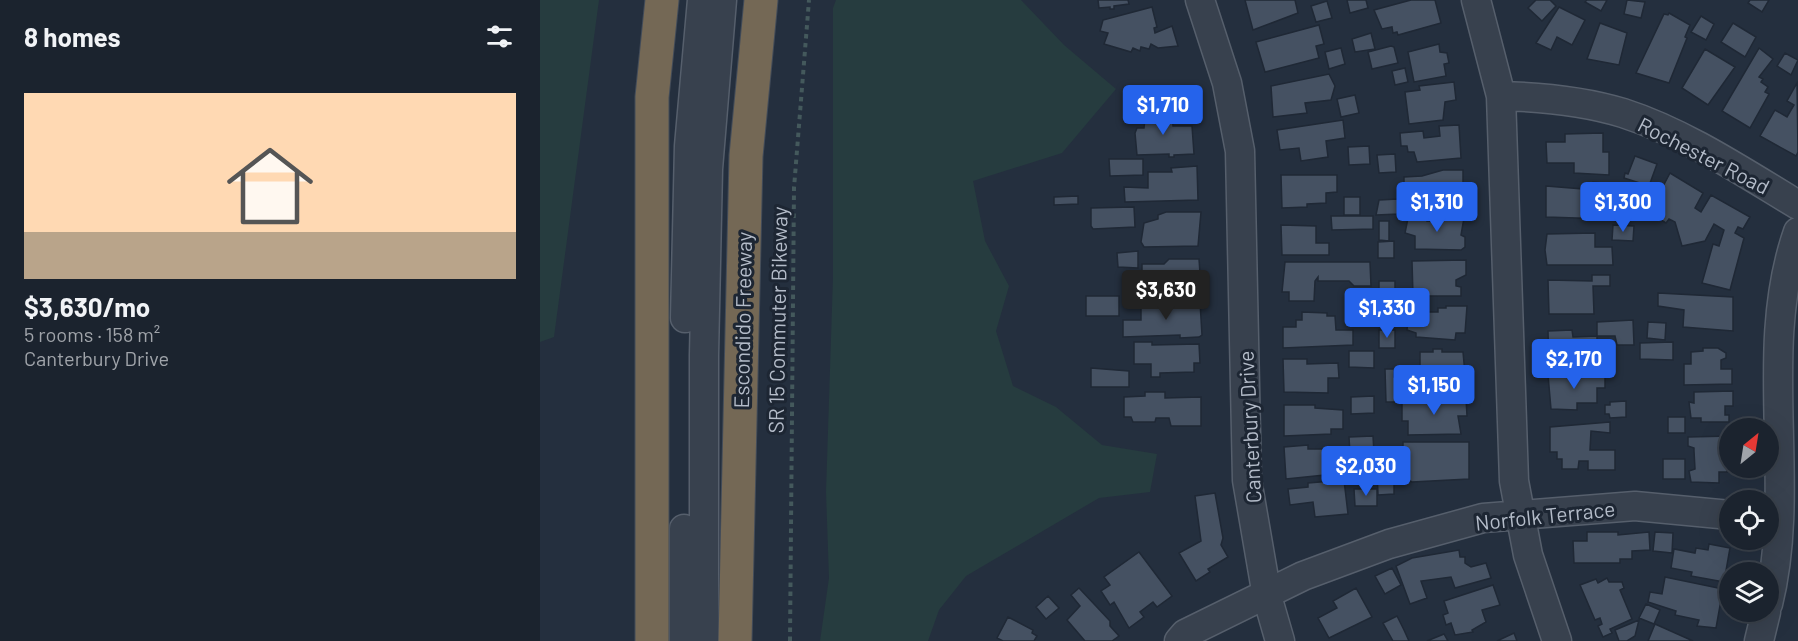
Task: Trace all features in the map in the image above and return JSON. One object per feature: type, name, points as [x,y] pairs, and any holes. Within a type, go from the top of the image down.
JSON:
[{"type":"highway","points":[[652,641],[652,97],[662,0]]},
{"type":"highway","name":"Escondido Freeway","points":[[735,641],[746,156],[761,0]]},
{"type":"street","points":[[684,641],[686,226],[689,146],[702,0]]},
{"type":"street","points":[[704,641],[704,355],[708,169],[722,0]]},
{"type":"street","name":"Canterbury Drive","points":[[1200,0],[1227,83],[1240,151],[1247,480],[1267,596],[1280,641]]},
{"type":"street","points":[[1476,0],[1501,96],[1514,482],[1528,555],[1557,641]]},
{"type":"street","name":"Rochester Road","points":[[1501,96],[1549,97],[1623,114],[1681,138],[1798,205]]},
{"type":"street","points":[[1776,562],[1782,529],[1781,302],[1789,257],[1798,231]]},
{"type":"street","name":"Norfolk Terrace","points":[[1179,641],[1185,634],[1267,596],[1303,576],[1389,544],[1483,518],[1635,506],[1719,514]]},
{"type":"street","points":[[1759,641],[1764,622]]},
{"type":"path","name":"SR 15 Commuter Bikeway","points":[[790,641],[794,188],[809,0]]},
{"type":"green space","points":[[540,0],[599,0],[554,337],[540,342]]},
{"type":"green space","points":[[836,0],[1021,0],[1064,45],[1116,89],[1062,153],[973,181],[985,241],[1009,286],[996,331],[1013,386],[1056,407],[1102,445],[1157,454],[1150,492],[1099,498],[966,576],[939,610],[928,641],[820,641],[829,578],[826,492],[833,277],[833,8]]},
{"type":"building","points":[[1098,0],[1128,0],[1129,4],[1114,6],[1114,9],[1099,8]]},
{"type":"building","points":[[1245,0],[1295,0],[1298,13],[1253,30]]},
{"type":"building","points":[[1347,0],[1366,0],[1368,8],[1350,13]]},
{"type":"building","points":[[1411,0],[1435,0],[1441,23],[1398,35],[1397,32],[1393,33],[1392,27],[1382,29],[1374,10]]},
{"type":"building","points":[[1536,0],[1550,0],[1556,6],[1542,21],[1528,8]]},
{"type":"building","points":[[1587,0],[1607,0],[1601,11],[1585,2]]},
{"type":"building","points":[[1627,0],[1645,2],[1641,18],[1624,14]]},
{"type":"building","points":[[1750,0],[1769,0],[1762,12],[1748,3]]},
{"type":"building","points":[[1327,1],[1332,18],[1316,22],[1311,6]]},
{"type":"building","points":[[1152,7],[1157,27],[1154,28],[1155,33],[1172,26],[1178,46],[1158,48],[1151,44],[1149,49],[1141,47],[1140,51],[1133,48],[1131,52],[1104,44],[1108,33],[1100,31],[1103,20]]},
{"type":"building","points":[[1559,7],[1585,20],[1572,45],[1557,37],[1551,50],[1536,43]]},
{"type":"building","points":[[1669,13],[1690,25],[1669,83],[1636,73],[1664,14]]},
{"type":"building","points":[[1701,16],[1714,24],[1706,40],[1691,32]]},
{"type":"building","points":[[1600,23],[1627,33],[1619,65],[1587,59]]},
{"type":"building","points":[[1733,23],[1756,37],[1745,57],[1721,42]]},
{"type":"building","points":[[1319,25],[1324,44],[1316,46],[1319,58],[1265,72],[1256,42]]},
{"type":"building","points":[[1371,33],[1375,49],[1355,52],[1352,39]]},
{"type":"building","points":[[1439,44],[1440,52],[1447,53],[1449,63],[1444,64],[1446,76],[1414,82],[1408,52]]},
{"type":"building","points":[[1394,47],[1398,63],[1372,69],[1368,52]]},
{"type":"building","points":[[1341,48],[1345,64],[1329,69],[1325,52]]},
{"type":"building","points":[[1759,48],[1773,59],[1759,77],[1763,79],[1761,82],[1768,87],[1765,92],[1769,94],[1750,128],[1722,111]]},
{"type":"building","points":[[1705,49],[1735,67],[1708,105],[1682,88]]},
{"type":"building","points":[[1785,53],[1798,60],[1791,75],[1777,66]]},
{"type":"building","points":[[1405,68],[1408,82],[1395,85],[1392,71]]},
{"type":"building","points":[[1329,74],[1335,86],[1331,100],[1305,103],[1307,113],[1273,117],[1271,86]]},
{"type":"building","points":[[1454,82],[1456,100],[1445,102],[1443,120],[1409,124],[1405,92],[1420,90],[1419,86]]},
{"type":"building","points":[[1797,83],[1798,152],[1796,156],[1760,136],[1775,110],[1787,117],[1794,105],[1787,101]]},
{"type":"building","points":[[1355,95],[1359,113],[1341,117],[1337,99]]},
{"type":"building","points":[[1146,108],[1154,110],[1158,108],[1160,114],[1172,113],[1173,126],[1192,126],[1194,154],[1174,155],[1174,157],[1169,157],[1169,154],[1137,155],[1135,133],[1137,128],[1144,128]]},
{"type":"building","points":[[1343,120],[1345,138],[1326,141],[1328,157],[1301,161],[1299,148],[1280,150],[1277,130]]},
{"type":"building","points":[[1459,125],[1461,158],[1417,162],[1414,152],[1408,152],[1407,146],[1401,146],[1400,133],[1423,131],[1424,138],[1440,136],[1439,126]]},
{"type":"building","points":[[1603,133],[1603,152],[1609,152],[1609,175],[1574,173],[1574,163],[1547,163],[1546,142],[1565,142],[1565,134]]},
{"type":"building","points":[[1369,146],[1370,164],[1349,165],[1348,147]]},
{"type":"building","points":[[1395,154],[1396,172],[1379,173],[1377,155]]},
{"type":"building","points":[[1635,156],[1657,164],[1649,186],[1624,178]]},
{"type":"building","points":[[1109,159],[1143,159],[1143,175],[1110,176]]},
{"type":"building","points":[[1197,166],[1198,200],[1125,202],[1124,187],[1148,188],[1148,172],[1172,172],[1171,168]]},
{"type":"building","points":[[1443,170],[1463,170],[1463,186],[1458,186],[1452,191],[1455,205],[1426,206],[1427,195],[1404,196],[1404,177],[1422,176]]},
{"type":"building","points":[[1670,173],[1703,193],[1695,208],[1701,212],[1711,195],[1750,217],[1743,229],[1738,227],[1735,233],[1744,238],[1730,290],[1702,283],[1713,244],[1719,246],[1724,230],[1714,224],[1705,241],[1682,246],[1675,222],[1669,219],[1666,223],[1649,213]]},
{"type":"building","points":[[1281,175],[1337,175],[1337,192],[1326,193],[1326,203],[1307,204],[1307,207],[1282,208]]},
{"type":"building","points":[[1593,182],[1610,184],[1608,198],[1592,195]]},
{"type":"building","points":[[1546,186],[1583,189],[1583,193],[1587,193],[1587,202],[1607,206],[1607,219],[1546,217]]},
{"type":"building","points":[[1078,196],[1078,204],[1054,205],[1054,197]]},
{"type":"building","points":[[1344,197],[1360,197],[1360,215],[1344,215]]},
{"type":"building","points":[[1398,199],[1399,214],[1376,215],[1379,200]]},
{"type":"building","points":[[1134,207],[1135,227],[1093,229],[1091,226],[1091,208]]},
{"type":"building","points":[[1166,212],[1201,212],[1198,246],[1144,247],[1141,242],[1144,223],[1158,219],[1158,215]]},
{"type":"building","points":[[1446,214],[1464,218],[1461,235],[1465,237],[1465,247],[1461,250],[1415,249],[1415,236],[1405,233],[1408,218],[1427,218],[1427,221],[1436,221],[1436,216]]},
{"type":"building","points":[[1331,216],[1373,216],[1373,229],[1332,230]]},
{"type":"building","points":[[1379,221],[1389,221],[1389,241],[1379,240]]},
{"type":"building","points":[[1281,225],[1316,226],[1316,243],[1329,243],[1329,255],[1282,255]]},
{"type":"building","points":[[1613,225],[1634,226],[1633,241],[1612,240]]},
{"type":"building","points":[[1595,233],[1595,247],[1612,247],[1613,265],[1547,265],[1545,250],[1547,234]]},
{"type":"building","points":[[1394,241],[1394,258],[1378,258],[1378,242]]},
{"type":"building","points":[[1138,251],[1138,268],[1118,267],[1117,253]]},
{"type":"building","points":[[1169,259],[1199,259],[1201,287],[1199,291],[1164,294],[1164,291],[1142,292],[1142,264],[1164,264]]},
{"type":"building","points":[[1466,260],[1466,275],[1456,280],[1456,286],[1461,287],[1461,296],[1413,296],[1412,261]]},
{"type":"building","points":[[1285,262],[1370,262],[1371,286],[1354,286],[1349,281],[1318,281],[1318,277],[1315,281],[1314,301],[1289,301],[1289,292],[1282,292]]},
{"type":"building","points":[[1592,275],[1610,275],[1610,286],[1593,286],[1594,314],[1549,314],[1548,280],[1592,281]]},
{"type":"building","points":[[1379,281],[1395,281],[1395,303],[1379,303]]},
{"type":"building","points":[[1658,293],[1733,297],[1733,331],[1683,327],[1684,310],[1658,306]]},
{"type":"building","points":[[1086,296],[1119,296],[1119,316],[1086,316]]},
{"type":"building","points":[[1200,302],[1202,335],[1199,337],[1180,338],[1180,335],[1123,337],[1123,320],[1141,320],[1143,303]]},
{"type":"building","points":[[1410,303],[1427,304],[1427,312],[1438,312],[1438,308],[1446,308],[1446,306],[1467,306],[1465,333],[1456,333],[1455,340],[1416,337],[1416,333],[1407,330]]},
{"type":"building","points":[[1348,305],[1370,305],[1370,321],[1348,321]]},
{"type":"building","points":[[1302,312],[1327,313],[1327,316],[1335,316],[1336,330],[1353,330],[1353,345],[1283,348],[1283,327],[1296,327],[1296,320],[1302,320]]},
{"type":"building","points":[[1633,320],[1634,345],[1617,345],[1615,336],[1597,336],[1597,322]]},
{"type":"building","points":[[1648,322],[1666,323],[1665,340],[1647,338]]},
{"type":"building","points":[[1379,330],[1395,330],[1395,348],[1379,348]]},
{"type":"building","points":[[1572,330],[1573,337],[1597,336],[1597,349],[1607,349],[1607,365],[1588,369],[1588,365],[1549,366],[1548,331]]},
{"type":"building","points":[[1134,342],[1152,342],[1152,345],[1199,344],[1200,363],[1194,363],[1194,372],[1160,373],[1160,377],[1151,377],[1151,364],[1134,364]]},
{"type":"building","points":[[1673,342],[1673,360],[1640,359],[1640,343]]},
{"type":"building","points":[[1703,348],[1718,348],[1726,353],[1726,358],[1721,360],[1721,369],[1732,369],[1732,384],[1684,385],[1684,364],[1691,364],[1691,352],[1703,351]]},
{"type":"building","points":[[1433,349],[1442,349],[1442,352],[1463,352],[1466,385],[1416,386],[1416,382],[1413,382],[1413,371],[1420,371],[1420,352],[1433,352]]},
{"type":"building","points":[[1349,351],[1374,351],[1374,368],[1349,367]]},
{"type":"building","points":[[1283,359],[1307,359],[1307,364],[1338,363],[1339,378],[1328,378],[1328,393],[1284,392]]},
{"type":"building","points":[[1091,368],[1129,371],[1129,387],[1091,387]]},
{"type":"building","points":[[1385,369],[1394,369],[1394,377],[1402,376],[1402,395],[1399,395],[1399,402],[1386,402]]},
{"type":"building","points":[[1548,375],[1605,375],[1605,388],[1597,388],[1597,403],[1577,403],[1577,410],[1551,409]]},
{"type":"building","points":[[1733,391],[1733,406],[1725,406],[1725,415],[1729,415],[1729,418],[1719,418],[1719,422],[1701,422],[1701,418],[1691,418],[1689,402],[1694,403],[1694,392]]},
{"type":"building","points":[[1145,392],[1165,392],[1165,398],[1201,397],[1201,426],[1171,426],[1169,418],[1156,418],[1155,422],[1133,422],[1131,417],[1124,417],[1124,397],[1145,396]]},
{"type":"building","points":[[1374,396],[1374,413],[1351,414],[1351,397]]},
{"type":"building","points":[[1466,398],[1467,416],[1458,416],[1461,434],[1408,435],[1408,421],[1402,421],[1402,399]]},
{"type":"building","points":[[1626,401],[1626,417],[1610,418],[1609,414],[1605,414],[1605,405],[1610,405],[1610,402]]},
{"type":"building","points":[[1284,405],[1315,405],[1315,408],[1343,410],[1343,429],[1331,429],[1331,434],[1284,436]]},
{"type":"building","points":[[1668,417],[1685,417],[1685,433],[1668,433]]},
{"type":"building","points":[[1610,422],[1610,433],[1591,431],[1590,450],[1615,450],[1615,470],[1588,470],[1588,461],[1579,461],[1578,469],[1562,469],[1562,459],[1557,459],[1557,452],[1550,452],[1550,427]]},
{"type":"building","points":[[1373,436],[1374,453],[1350,454],[1349,437]]},
{"type":"building","points":[[1719,436],[1719,483],[1691,482],[1689,471],[1695,469],[1694,448],[1688,446],[1688,437]]},
{"type":"building","points":[[1403,442],[1469,442],[1469,479],[1412,482],[1408,480],[1408,462],[1403,462]]},
{"type":"building","points":[[1308,445],[1308,449],[1333,449],[1333,455],[1353,457],[1354,472],[1286,479],[1284,447]]},
{"type":"building","points":[[1663,459],[1685,459],[1685,479],[1663,479]]},
{"type":"building","points":[[1377,470],[1394,470],[1394,494],[1378,495]]},
{"type":"building","points":[[1344,480],[1348,514],[1315,517],[1313,502],[1290,505],[1288,489],[1308,487],[1308,483]]},
{"type":"building","points":[[1354,489],[1377,489],[1377,506],[1355,506]]},
{"type":"building","points":[[1215,493],[1223,538],[1221,545],[1228,557],[1208,569],[1210,572],[1196,581],[1179,553],[1201,541],[1195,496]]},
{"type":"building","points":[[1587,532],[1618,532],[1618,535],[1649,532],[1650,550],[1632,551],[1632,559],[1620,559],[1620,563],[1574,563],[1573,541],[1587,541]]},
{"type":"building","points":[[1655,532],[1673,533],[1672,553],[1653,551]]},
{"type":"building","points":[[1709,544],[1719,546],[1719,550],[1730,550],[1728,562],[1719,562],[1719,581],[1691,576],[1692,572],[1671,568],[1674,549],[1695,553],[1696,548],[1708,550]]},
{"type":"building","points":[[1459,550],[1460,557],[1465,557],[1465,563],[1471,567],[1486,563],[1491,578],[1455,588],[1451,577],[1421,581],[1427,598],[1410,604],[1396,566],[1412,558]]},
{"type":"building","points":[[1139,552],[1172,596],[1157,607],[1153,602],[1140,612],[1144,617],[1129,628],[1114,602],[1110,605],[1101,591],[1110,585],[1104,577]]},
{"type":"building","points":[[1392,568],[1401,585],[1385,594],[1375,576]]},
{"type":"building","points":[[1665,577],[1719,588],[1716,628],[1697,626],[1699,620],[1675,615],[1676,611],[1648,602],[1650,592],[1662,594]]},
{"type":"building","points":[[1607,578],[1609,582],[1622,582],[1624,588],[1620,590],[1632,619],[1610,629],[1612,633],[1603,637],[1598,626],[1602,624],[1600,618],[1595,620],[1580,585],[1596,579],[1598,583]]},
{"type":"building","points":[[1493,585],[1500,605],[1482,610],[1486,622],[1472,630],[1473,632],[1455,635],[1451,623],[1446,625],[1443,615],[1448,613],[1444,601]]},
{"type":"building","points":[[1079,588],[1110,621],[1110,626],[1119,636],[1112,641],[1085,641],[1067,620],[1080,606],[1071,595]]},
{"type":"building","points":[[1356,588],[1372,617],[1329,638],[1318,618],[1337,608],[1333,601]]},
{"type":"building","points":[[1048,596],[1059,608],[1046,619],[1036,607]]},
{"type":"building","points":[[1646,604],[1660,610],[1654,624],[1639,618]]},
{"type":"building","points":[[1397,616],[1409,641],[1393,641],[1383,623]]},
{"type":"building","points":[[1008,617],[1033,630],[1032,633],[1037,636],[1034,641],[1003,641],[997,638]]},
{"type":"building","points":[[1639,620],[1635,636],[1627,641],[1619,641],[1615,630]]},
{"type":"building","points":[[1655,624],[1693,641],[1648,641]]},
{"type":"building","points":[[1514,633],[1517,641],[1497,641]]},
{"type":"building","points":[[1444,634],[1448,641],[1427,641]]}]
